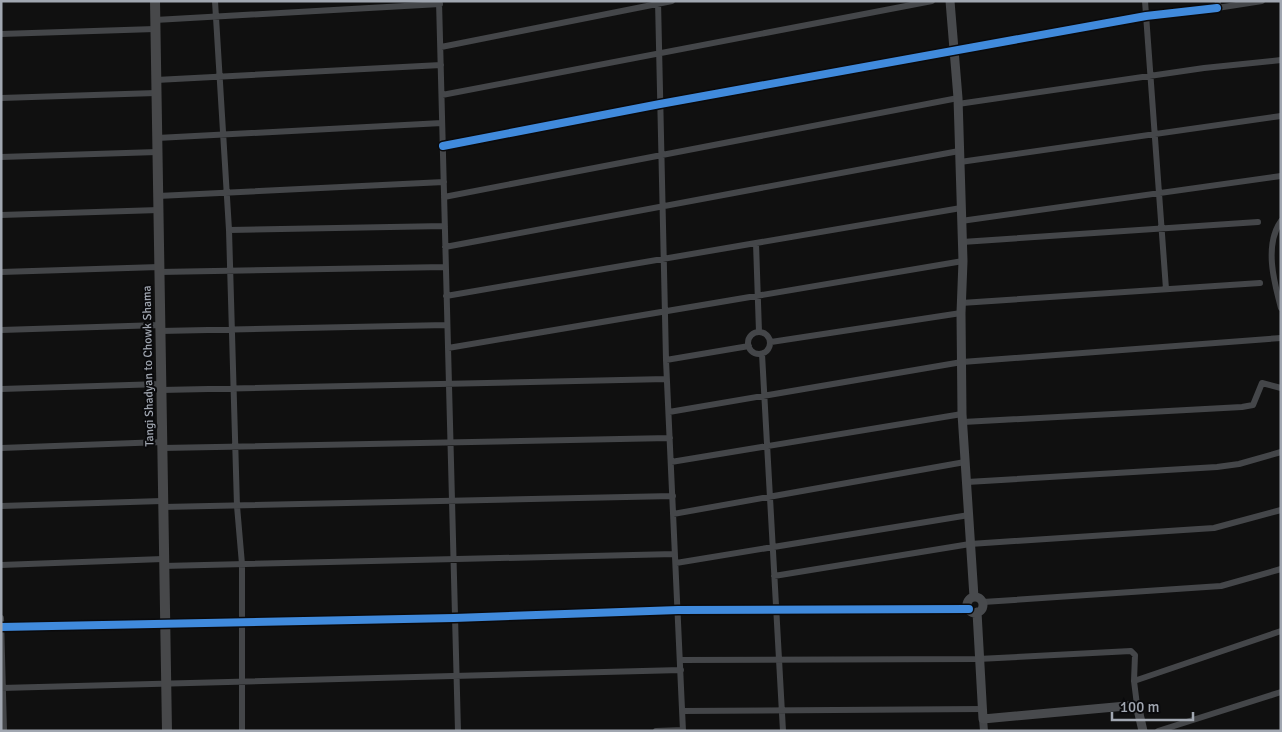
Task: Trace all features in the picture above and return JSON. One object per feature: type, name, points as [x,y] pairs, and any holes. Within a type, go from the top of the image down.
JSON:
[{"type":"main road","name":"Tangi Shadyan to Chowk Shama","points":[[155,1],[166,731]]},
{"type":"main road","points":[[950,1],[958,101],[960,162],[962,418],[974,597]]},
{"type":"main road","points":[[973,610],[981,610],[982,602],[979,598],[974,597],[969,600],[973,610],[983,719],[1137,705],[1143,731]]},
{"type":"street","points":[[215,1],[229,230],[237,506],[242,564],[244,622],[242,731]]},
{"type":"street","points":[[441,47],[672,1]]},
{"type":"street","points":[[442,95],[932,1]]},
{"type":"street","points":[[1145,1],[1166,289]]},
{"type":"street","points":[[443,146],[660,104],[1146,16],[1217,4],[1262,1]]},
{"type":"street","points":[[1,34],[155,25],[215,17],[440,3],[458,731]]},
{"type":"street","points":[[656,731],[683,730],[666,360],[658,3]]},
{"type":"street","points":[[444,197],[958,101],[1281,60]]},
{"type":"street","points":[[156,80],[441,66]]},
{"type":"street","points":[[1,98],[156,93]]},
{"type":"street","points":[[960,162],[1281,116]]},
{"type":"street","points":[[157,138],[442,123]]},
{"type":"street","points":[[445,247],[959,151]]},
{"type":"street","points":[[1,157],[157,152]]},
{"type":"street","points":[[961,221],[1281,176]]},
{"type":"street","points":[[158,196],[444,182]]},
{"type":"street","points":[[446,296],[961,208]]},
{"type":"street","points":[[1,215],[159,210]]},
{"type":"street","points":[[1281,221],[1275,230],[1272,244],[1277,263],[1275,283],[1281,308]]},
{"type":"street","points":[[962,242],[1258,222]]},
{"type":"street","points":[[229,230],[445,226]]},
{"type":"street","points":[[756,243],[759,332]]},
{"type":"street","points":[[448,348],[962,261]]},
{"type":"street","points":[[1,272],[230,271],[446,267]]},
{"type":"street","points":[[961,303],[1260,283]]},
{"type":"street","points":[[770,342],[960,313]]},
{"type":"street","points":[[1,330],[160,328],[231,330],[447,325]]},
{"type":"street","points":[[759,332],[767,334],[770,342],[768,349],[762,354],[754,352],[749,346],[749,338],[759,332]]},
{"type":"street","points":[[669,412],[962,362],[1281,338]]},
{"type":"street","points":[[666,360],[749,346]]},
{"type":"street","points":[[762,354],[783,731]]},
{"type":"street","points":[[1,389],[234,388],[667,379]]},
{"type":"street","points":[[671,462],[962,418],[1242,407],[1253,405],[1262,383],[1281,388]]},
{"type":"street","points":[[1,448],[162,445],[236,447],[670,438]]},
{"type":"street","points":[[967,482],[1217,468],[1281,452]]},
{"type":"street","points":[[673,514],[965,462]]},
{"type":"street","points":[[1,506],[163,504],[237,506],[672,496]]},
{"type":"street","points":[[774,576],[970,544],[1214,528],[1281,510]]},
{"type":"street","points":[[676,563],[969,515]]},
{"type":"street","points":[[1,565],[242,564],[675,554]]},
{"type":"street","points":[[982,602],[1221,586],[1281,568]]},
{"type":"street","points":[[1,628],[454,618],[678,610],[973,610]]},
{"type":"street","points":[[1,618],[4,731]]},
{"type":"street","points":[[1134,681],[1281,631]]},
{"type":"street","points":[[680,660],[978,659],[1130,651],[1135,655],[1134,681],[1137,705]]},
{"type":"street","points":[[2,688],[244,680],[681,670]]},
{"type":"street","points":[[1158,731],[1281,692]]},
{"type":"street","points":[[682,710],[982,709]]},
{"type":"street","points":[[983,719],[984,731]]},
{"type":"cycle path","points":[[443,146],[660,104],[1146,16],[1217,8]]},
{"type":"cycle path","points":[[1,627],[454,618],[678,610],[969,609]]}]
